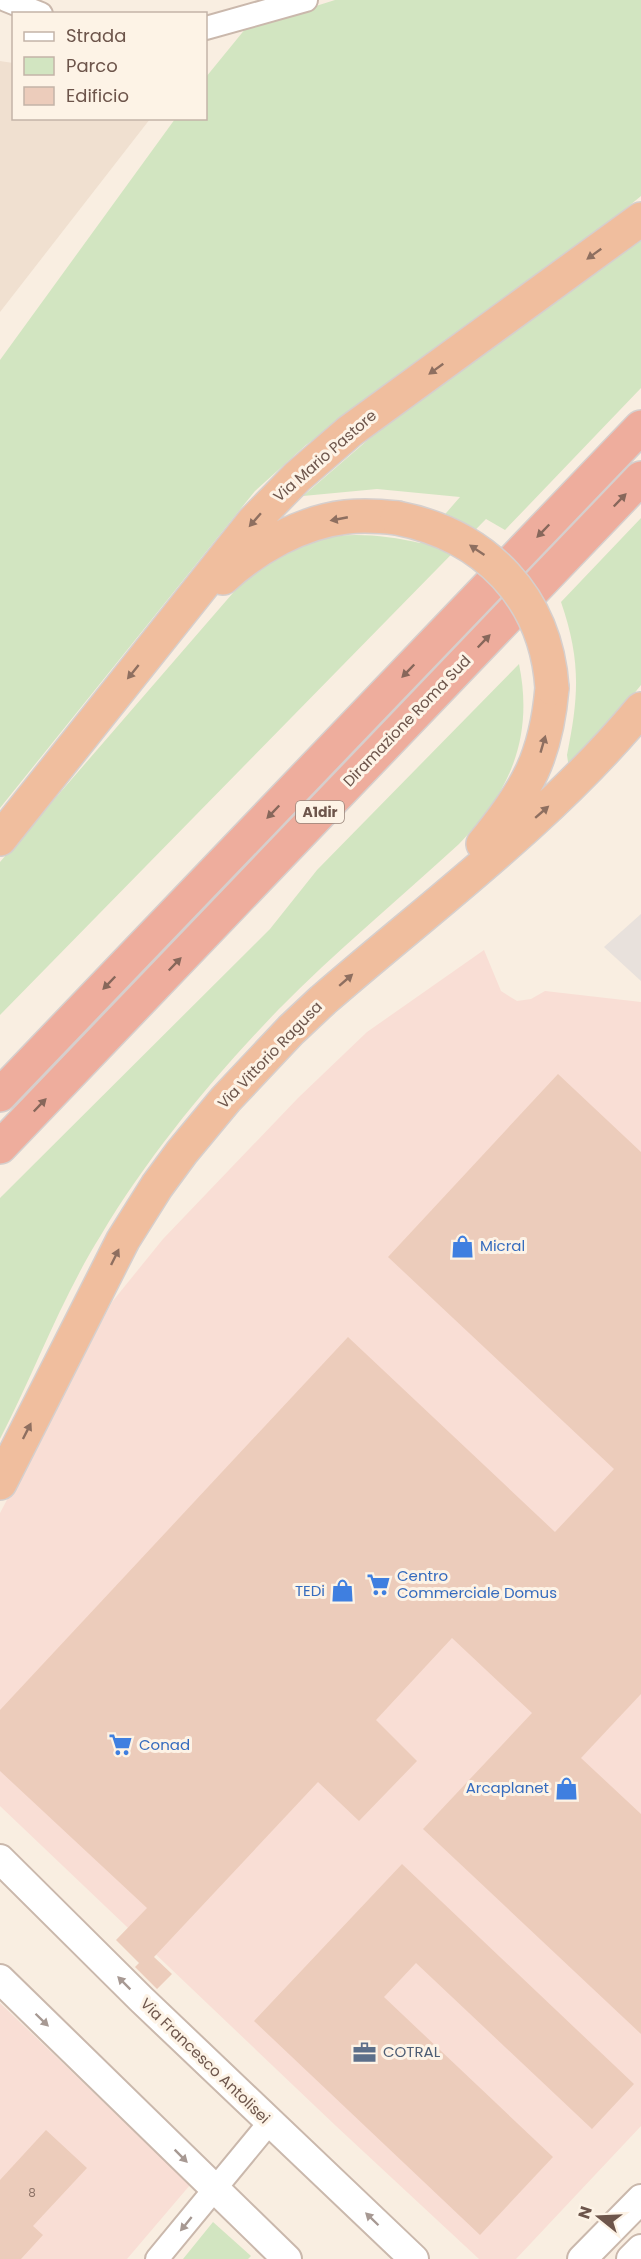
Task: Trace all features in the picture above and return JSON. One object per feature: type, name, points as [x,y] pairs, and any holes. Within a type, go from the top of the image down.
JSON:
[{"type":"highway","name":"Via Mario Pastore","points":[[0,839],[253,522],[318,458],[383,406],[641,219]]},
{"type":"highway","name":"A1dir","points":[[0,1095],[641,427]]},
{"type":"highway","name":"Diramazione Roma Sud","points":[[0,1147],[641,478]]},
{"type":"highway","points":[[164,633],[231,571],[290,534],[344,517],[366,516],[414,521],[448,533],[479,550],[498,567],[520,594],[538,626],[550,664],[552,688],[544,742],[528,780],[509,812],[426,912]]},
{"type":"highway","name":"Via Vittorio Ragusa","points":[[0,1483],[123,1240],[157,1186],[182,1152],[226,1099],[291,1030],[578,778],[641,709]]},
{"type":"street","points":[[6,0],[36,12]]},
{"type":"street","points":[[207,28],[306,0]]},
{"type":"street","name":"Via Francesco Antolisei","points":[[0,1859],[141,1999],[414,2259]]},
{"type":"street","points":[[0,1979],[287,2259]]},
{"type":"street","points":[[157,2259],[270,2121]]},
{"type":"street","points":[[582,2259],[641,2199]]},
{"type":"street","points":[[631,2259],[641,2249]]},
{"type":"shaded area","points":[[0,61],[12,63],[12,120],[149,120],[0,312]]},
{"type":"shaded area","points":[[641,914],[641,981],[604,947]]},
{"type":"shaded area","points":[[484,950],[501,991],[517,1001],[531,999],[545,991],[641,1002],[641,2126],[516,2259],[479,2259],[0,1806],[0,1513],[112,1302],[163,1239],[298,1098],[367,1032]]},
{"type":"shaded area","points":[[0,2003],[190,2185],[127,2259],[0,2259]]},
{"type":"green space","points":[[335,0],[641,0],[641,196],[573,252],[306,445],[255,491],[0,808],[0,360],[174,120],[207,120],[207,76],[246,28]]},
{"type":"green space","points":[[641,237],[641,388],[505,530],[486,519],[0,1015],[0,862],[245,579],[269,557],[295,545],[348,535],[402,539],[420,543],[460,497],[377,489],[303,496],[377,432]]},
{"type":"green space","points":[[641,518],[641,685],[572,763],[568,762],[576,678],[572,642],[561,602]]},
{"type":"green space","points":[[519,664],[523,691],[520,740],[514,762],[492,805],[459,844],[344,946],[278,1010],[229,1063],[161,1146],[120,1205],[73,1284],[0,1439],[0,1198],[270,929],[317,870]]},
{"type":"green space","points":[[213,2222],[251,2256],[248,2259],[183,2259]]},
{"type":"building","name":"Centro Commerciale Domus","points":[[558,1074],[641,1152],[641,1694],[581,1758],[641,1814],[641,2034],[423,1829],[532,1713],[452,1638],[376,1720],[417,1761],[359,1821],[318,1782],[154,1957],[172,1974],[157,1989],[135,1967],[139,1963],[116,1940],[147,1908],[0,1771],[0,1710],[348,1337],[555,1532],[614,1469],[388,1257]]},
{"type":"building","name":"COTRAL","points":[[402,1864],[634,2084],[592,2129],[416,1963],[384,1997],[553,2157],[480,2235],[254,2021]]},
{"type":"building","points":[[46,2130],[87,2168],[33,2226],[43,2235],[21,2259],[0,2259],[0,2180]]},
{"type":"place","name":"Micral","points":[[462,1246]]},
{"type":"place","name":"Centro Commerciale Domus","points":[[379,1585]]},
{"type":"place","name":"TEDi","points":[[343,1591]]},
{"type":"place","name":"Conad","points":[[121,1745]]},
{"type":"place","name":"Arcaplanet","points":[[567,1788]]},
{"type":"place","name":"COTRAL","points":[[365,2052]]}]
